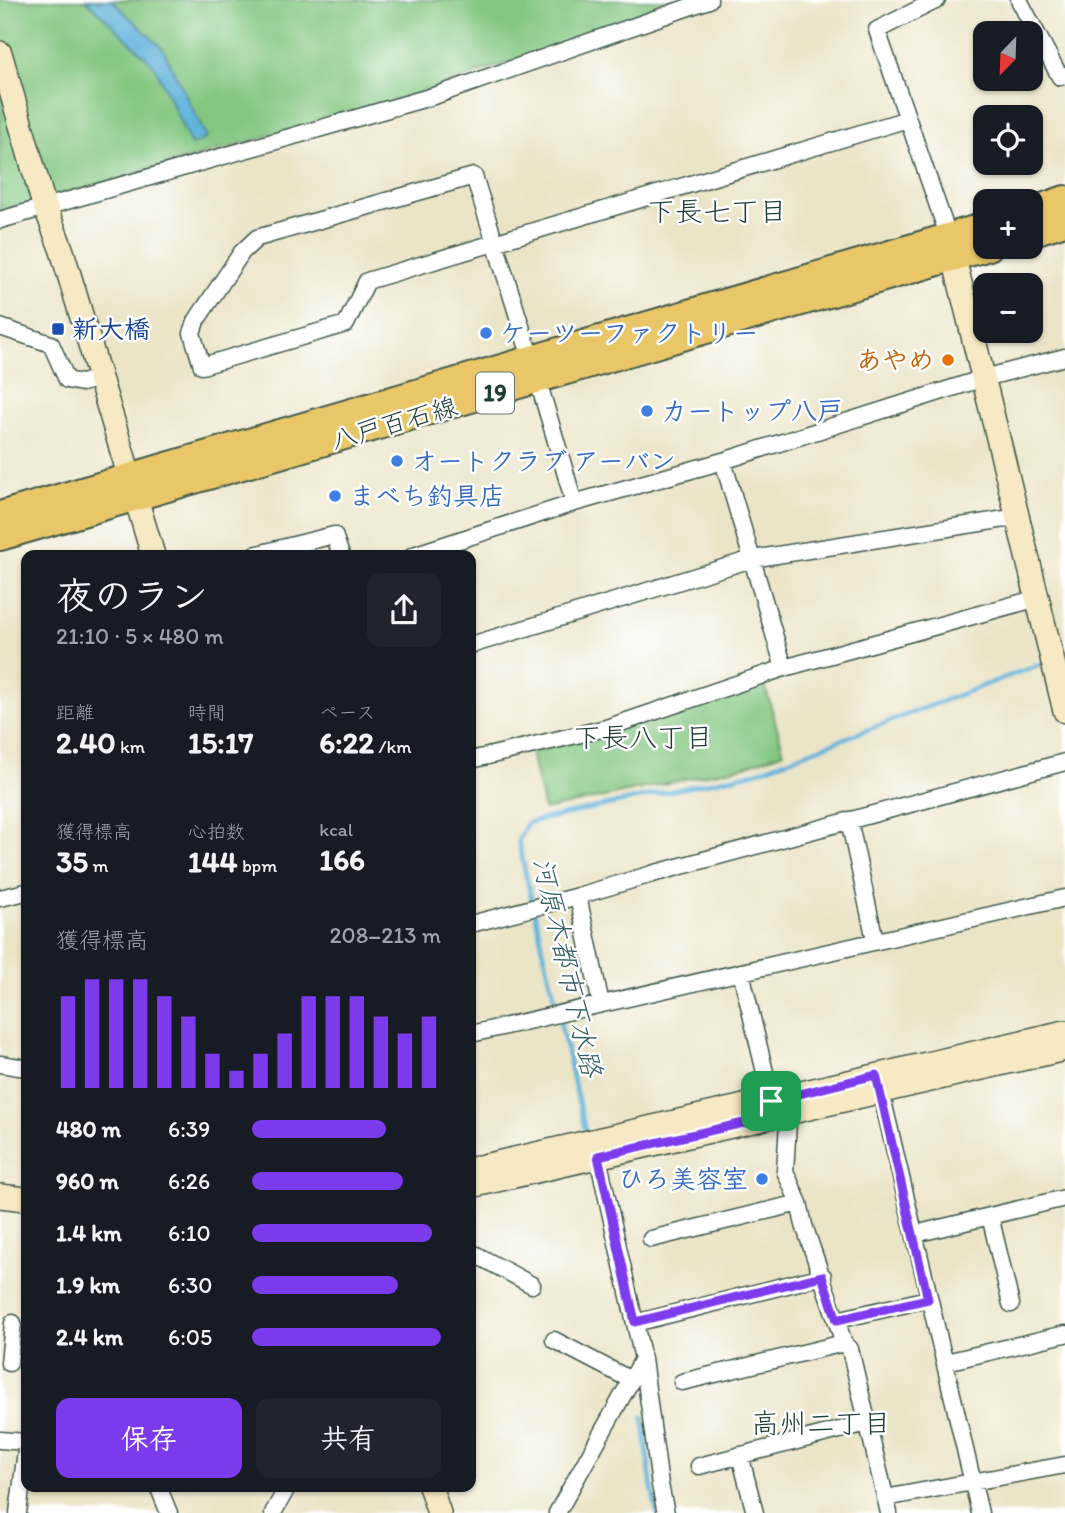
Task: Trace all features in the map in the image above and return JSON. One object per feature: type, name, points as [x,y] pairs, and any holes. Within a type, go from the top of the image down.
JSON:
[{"type":"main road","points":[[1043,207],[1065,199]]},
{"type":"main road","points":[[1043,229],[1065,222]]},
{"type":"main road","name":"八戸百石線","points":[[952,248],[973,234]]},
{"type":"main road","name":"八戸百石線","points":[[0,537],[134,487],[952,248],[973,247]]},
{"type":"main road","name":"八戸百石線","points":[[0,515],[134,487]]},
{"type":"street","points":[[0,220],[44,203],[437,95],[709,0]]},
{"type":"street","points":[[937,0],[877,30],[952,248],[1065,711]]},
{"type":"street","points":[[1019,0],[1060,77],[1065,75]]},
{"type":"street","points":[[0,53],[152,550]]},
{"type":"street","points":[[574,503],[535,370],[495,241],[474,176],[257,238],[242,252],[196,321],[192,333],[202,366],[346,324],[367,281],[495,241],[908,119]]},
{"type":"street","points":[[0,327],[51,344],[67,380],[82,383],[99,378]]},
{"type":"street","points":[[428,550],[574,503],[723,461],[984,378],[1065,357]]},
{"type":"street","points":[[723,461],[784,668]]},
{"type":"street","points":[[476,643],[752,559],[1018,517]]},
{"type":"street","points":[[274,550],[334,535],[339,550]]},
{"type":"street","points":[[476,759],[606,728],[784,668],[1038,598]]},
{"type":"street","points":[[476,922],[1065,762]]},
{"type":"street","points":[[849,820],[875,940]]},
{"type":"street","points":[[0,898],[21,893]]},
{"type":"street","points":[[578,896],[601,1004]]},
{"type":"street","points":[[476,1033],[1065,898]]},
{"type":"street","points":[[741,972],[777,1110],[788,1123],[785,1171],[799,1203],[844,1343],[850,1349],[883,1508],[973,1483],[1065,1465]]},
{"type":"street","points":[[476,1168],[596,1148],[777,1110],[1065,1032]]},
{"type":"street","points":[[879,1083],[1065,1049]]},
{"type":"street","points":[[0,1064],[21,1067]]},
{"type":"street","points":[[879,1083],[980,1513]]},
{"type":"street","points":[[476,1184],[596,1148]]},
{"type":"street","points":[[596,1148],[643,1359],[666,1513]]},
{"type":"street","points":[[0,1196],[21,1198]]},
{"type":"street","points":[[915,1234],[1065,1198]]},
{"type":"street","points":[[651,1239],[799,1203]]},
{"type":"street","points":[[990,1216],[1011,1304]]},
{"type":"street","points":[[476,1255],[532,1285]]},
{"type":"street","points":[[635,1322],[822,1276]]},
{"type":"street","points":[[837,1320],[928,1299]]},
{"type":"street","points":[[5,1362],[13,1322]]},
{"type":"street","points":[[946,1362],[1065,1334]]},
{"type":"street","points":[[554,1340],[631,1380]]},
{"type":"street","points":[[682,1382],[844,1343]]},
{"type":"street","points":[[557,1513],[643,1359]]},
{"type":"street","points":[[699,1466],[867,1423]]},
{"type":"street","points":[[0,1440],[21,1442]]},
{"type":"street","points":[[740,1455],[755,1513]]},
{"type":"street","points":[[18,1513],[21,1490]]},
{"type":"street","points":[[161,1492],[170,1513]]},
{"type":"street","points":[[274,1513],[285,1492]]},
{"type":"street","points":[[417,1492],[423,1513]]},
{"type":"street","points":[[432,1492],[439,1513]]},
{"type":"green space","points":[[0,0],[685,0],[419,94],[0,212]]},
{"type":"green space","points":[[764,682],[784,752],[745,766],[544,810],[531,753]]},
{"type":"water","points":[[86,0],[112,0],[163,49],[207,138],[191,145],[154,65]]},
{"type":"waterway","name":"河原木都市下水路","points":[[586,1134],[518,841],[527,823],[756,772],[1046,662]]},
{"type":"waterway","name":"河原木都市下水路","points":[[643,1417],[657,1513]]},
{"type":"place","name":"新大橋","points":[[58,329]]},
{"type":"place","name":"ケーツーファクトリー","points":[[486,333]]},
{"type":"place","name":"あやめ","points":[[948,360]]},
{"type":"place","name":"カートップ八戸","points":[[647,411]]},
{"type":"place","name":"オートクラブ アーバン","points":[[397,461]]},
{"type":"place","name":"まべち釣具店","points":[[335,496]]},
{"type":"place","name":"ひろ美容室","points":[[762,1179]]},
{"type":"district","name":"下長七丁目","points":[[717,211]]},
{"type":"district","name":"下長八丁目","points":[[643,737]]},
{"type":"district","name":"高州二丁目","points":[[821,1423]]},
{"type":"route","points":[[876,1075],[928,1299],[837,1320],[822,1276],[635,1322],[598,1156],[775,1116],[771,1101],[876,1075]]}]
